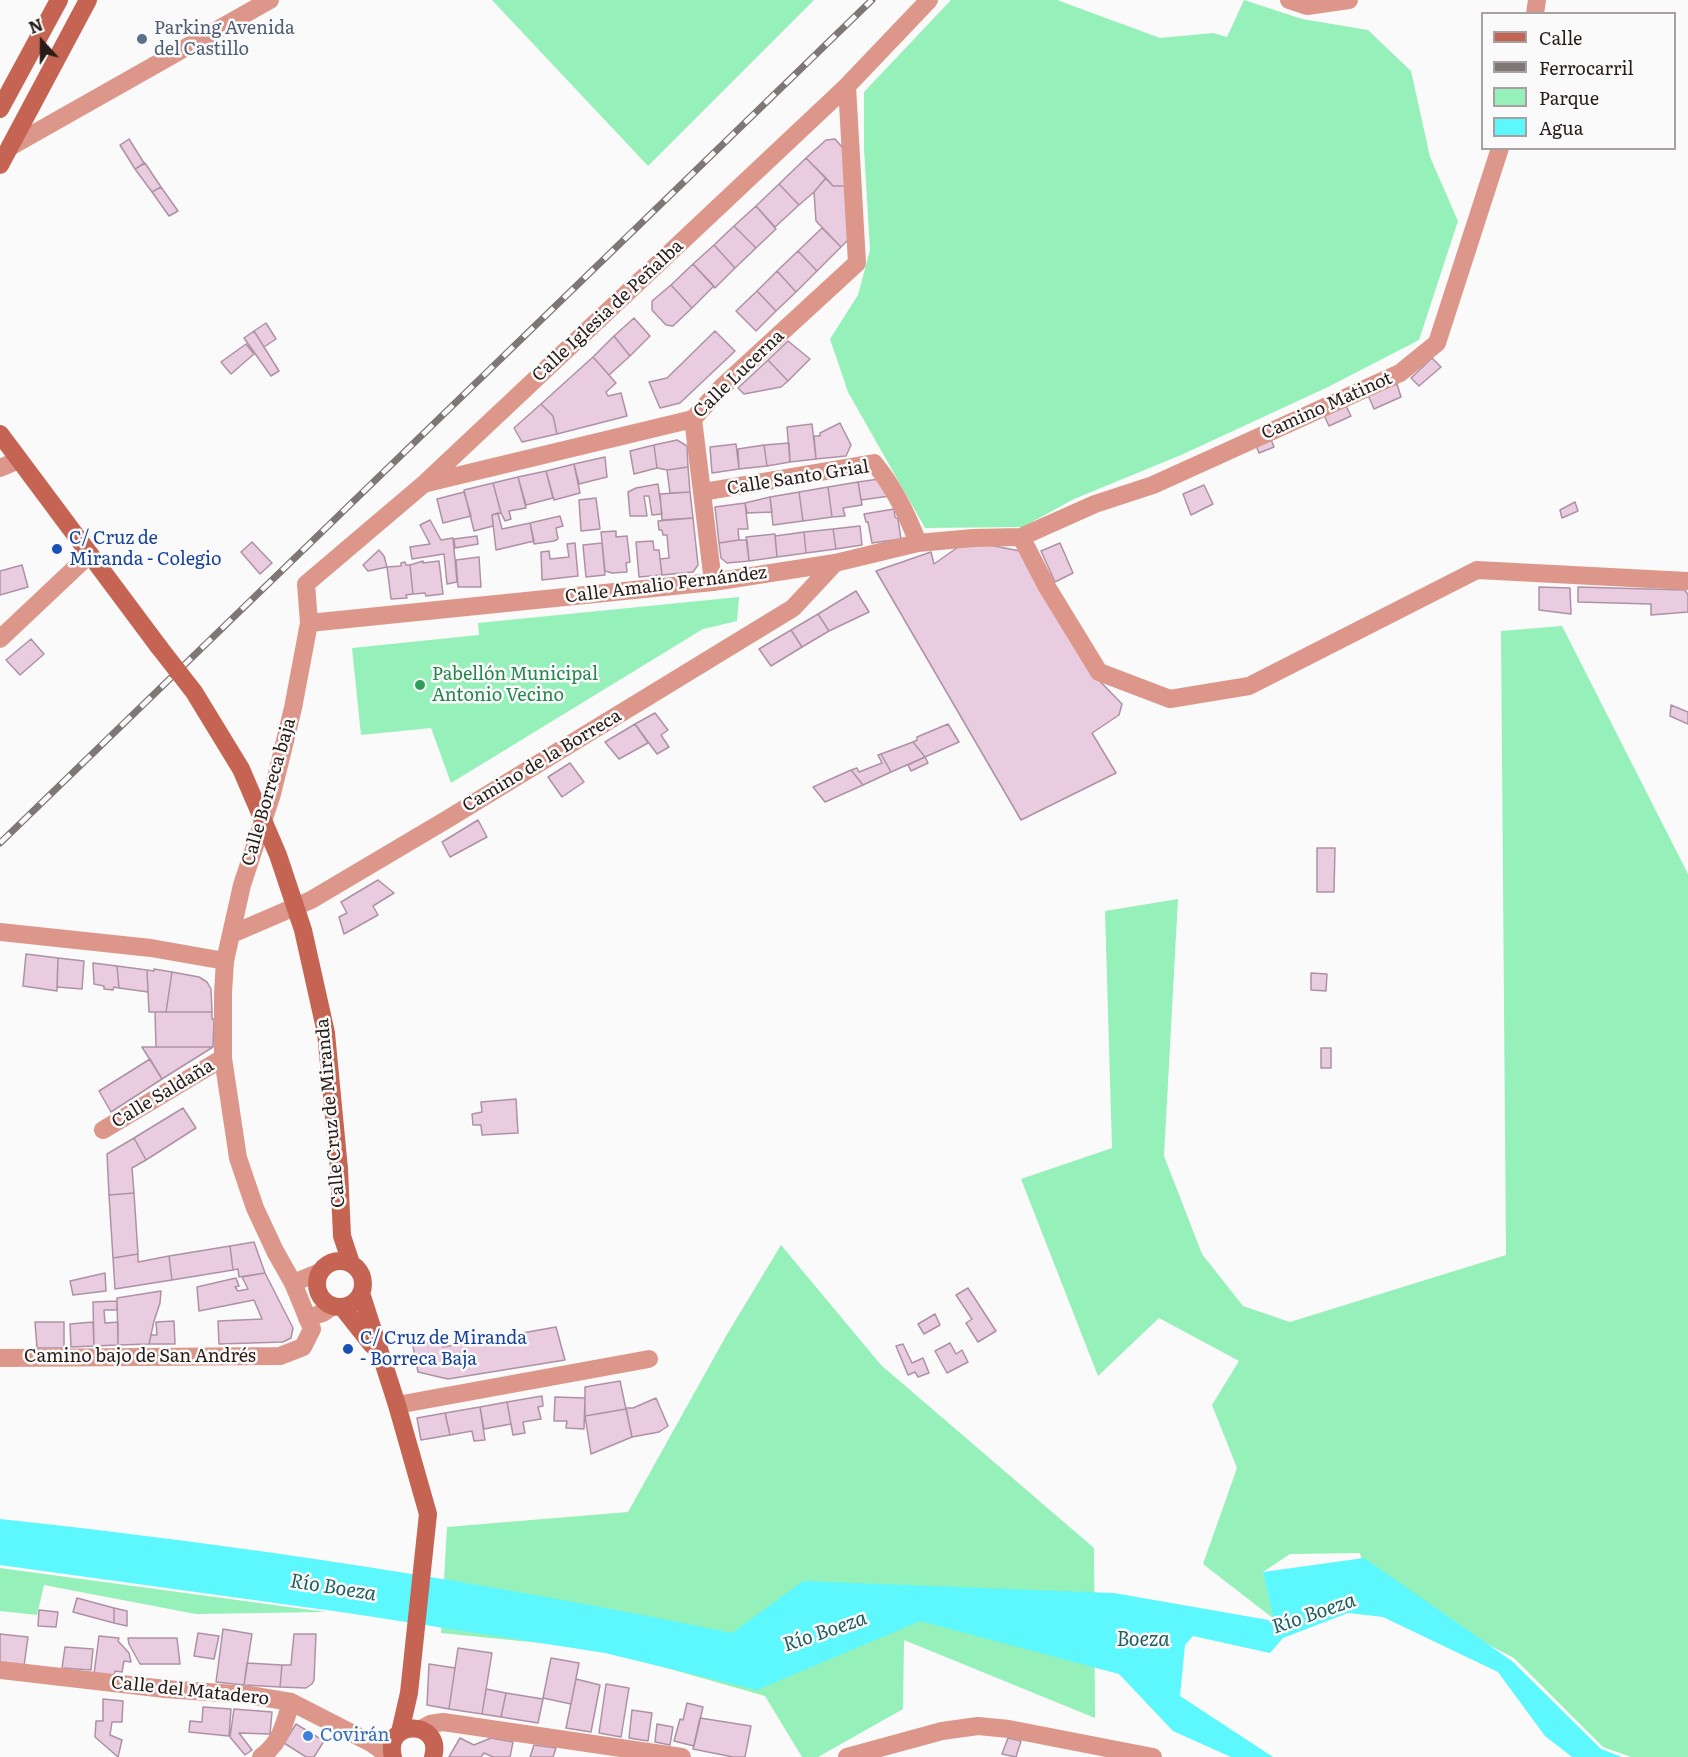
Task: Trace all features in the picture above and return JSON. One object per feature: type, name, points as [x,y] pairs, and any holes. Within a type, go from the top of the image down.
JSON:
[{"type":"street","points":[[0,109],[59,0]]},
{"type":"street","points":[[0,165],[88,0]]},
{"type":"street","points":[[10,147],[270,0]]},
{"type":"street","name":"Calle Iglesia de Peñalba","points":[[309,623],[306,584],[425,483],[847,86],[929,0]]},
{"type":"street","points":[[1289,0],[1307,6],[1349,0]]},
{"type":"street","name":"Calle Lucerna","points":[[425,483],[693,419],[721,388],[857,262],[847,86]]},
{"type":"street","name":"Camino Matinot","points":[[1021,537],[1095,504],[1153,485],[1400,373],[1437,342],[1499,150]]},
{"type":"street","points":[[693,419],[713,582]]},
{"type":"street","name":"Calle Cruz de Miranda","points":[[0,434],[194,692],[241,769],[278,855],[303,930],[326,1033],[339,1169],[342,1236],[351,1263]]},
{"type":"street","points":[[0,468],[19,460]]},
{"type":"street","name":"Calle Santo Grial","points":[[703,492],[874,463],[884,474],[905,509],[918,543]]},
{"type":"street","points":[[1021,537],[1047,587],[1099,672],[1170,699],[1249,686],[1476,570],[1688,581]]},
{"type":"street","name":"Calle Amalio Fernández","points":[[309,623],[713,582],[835,563],[918,543],[1021,537]]},
{"type":"street","points":[[0,639],[90,554]]},
{"type":"street","name":"Camino de la Borreca","points":[[232,934],[311,900],[793,608],[835,563]]},
{"type":"street","name":"Calle Borreca baja","points":[[280,1356],[303,1347],[312,1329],[293,1283],[255,1208],[238,1158],[223,1058],[223,993],[225,960],[242,885],[272,795],[293,708],[309,623]]},
{"type":"street","points":[[0,932],[151,948],[225,960]]},
{"type":"street","name":"Calle Saldaña","points":[[103,1130],[223,1058]]},
{"type":"street","name":"Calle Cruz de Miranda","points":[[325,1268],[342,1236]]},
{"type":"street","points":[[293,1283],[340,1261],[351,1263],[360,1273],[363,1283],[361,1293],[353,1303],[307,1318]]},
{"type":"street","points":[[325,1268],[317,1284],[320,1295],[326,1302],[338,1306],[381,1357]]},
{"type":"street","points":[[361,1293],[397,1405],[428,1514],[408,1697],[394,1746]]},
{"type":"street","name":"Camino bajo de San Andrés","points":[[0,1358],[280,1356]]},
{"type":"street","points":[[397,1405],[649,1359]]},
{"type":"street","name":"Calle del Matadero","points":[[0,1670],[165,1689],[249,1695],[291,1702],[367,1750],[394,1746]]},
{"type":"street","points":[[408,1697],[429,1744]]},
{"type":"street","points":[[261,1757],[273,1748],[284,1726],[291,1702]]},
{"type":"street","points":[[429,1744],[441,1731],[454,1723],[682,1757]]},
{"type":"street","points":[[847,1757],[942,1731],[978,1726],[1010,1729],[1153,1757]]},
{"type":"street","points":[[394,1746],[408,1728],[429,1744]]},
{"type":"green space","points":[[492,0],[814,0],[648,166]]},
{"type":"green space","points":[[951,0],[1057,0],[1160,38],[1213,33],[1227,37],[1244,0],[1302,19],[1368,30],[1411,71],[1430,157],[1458,221],[1419,340],[1328,387],[1181,455],[1074,499],[1023,527],[925,528],[848,392],[830,339],[858,295],[870,250],[864,149],[864,92]]},
{"type":"green space","points":[[739,597],[737,621],[703,629],[451,783],[431,728],[361,735],[352,648],[479,635],[478,623]]},
{"type":"green space","points":[[1562,626],[1688,874],[1688,1757],[1631,1757],[1603,1747],[1514,1658],[1366,1581],[1360,1553],[1290,1554],[1263,1572],[1274,1619],[1203,1564],[1237,1468],[1212,1405],[1239,1361],[1159,1318],[1098,1376],[1021,1179],[1112,1148],[1105,911],[1178,899],[1164,1156],[1202,1254],[1243,1306],[1290,1322],[1506,1255],[1501,631]]},
{"type":"green space","points":[[781,1245],[881,1365],[1094,1548],[1095,1718],[904,1640],[903,1709],[818,1757],[802,1757],[765,1696],[600,1649],[441,1633],[447,1527],[628,1512],[726,1336]]},
{"type":"green space","points":[[0,1568],[326,1612],[196,1614],[44,1585],[37,1615],[0,1611]]},
{"type":"water","name":"Boeza","points":[[0,1519],[276,1553],[368,1567],[550,1598],[732,1633],[803,1581],[1114,1593],[1274,1621],[1263,1572],[1364,1558],[1512,1661],[1601,1749],[1622,1757],[1572,1757],[1545,1736],[1498,1672],[1383,1617],[1348,1613],[1283,1638],[1270,1653],[1193,1636],[1185,1645],[1180,1696],[1273,1757],[1231,1757],[1173,1731],[1119,1674],[920,1621],[757,1690],[605,1653],[348,1613],[0,1565]]},
{"type":"building","points":[[129,139],[144,163],[135,169],[120,145]]},
{"type":"building","points":[[835,139],[849,155],[850,186],[833,186],[806,158],[826,140]]},
{"type":"building","points":[[806,158],[826,178],[799,205],[779,184]]},
{"type":"building","points":[[145,163],[161,187],[152,192],[135,169]]},
{"type":"building","points":[[826,178],[833,186],[850,186],[851,237],[841,247],[816,221],[814,192]]},
{"type":"building","points":[[779,184],[799,205],[775,227],[756,206]]},
{"type":"building","points":[[161,187],[178,211],[169,216],[152,192]]},
{"type":"building","points":[[756,206],[776,229],[756,248],[734,226]]},
{"type":"building","points":[[734,226],[756,248],[735,268],[714,245]]},
{"type":"building","points":[[822,228],[841,247],[817,271],[798,251]]},
{"type":"building","points":[[714,245],[735,268],[715,288],[693,264]]},
{"type":"building","points":[[798,251],[817,271],[796,292],[777,271]]},
{"type":"building","points":[[693,264],[714,286],[692,308],[671,285]]},
{"type":"building","points":[[777,271],[796,292],[776,311],[757,291]]},
{"type":"building","points":[[671,285],[692,308],[673,326],[666,325],[652,310],[652,301]]},
{"type":"building","points":[[757,291],[776,311],[756,331],[736,311]]},
{"type":"building","points":[[634,318],[650,336],[630,356],[614,336]]},
{"type":"building","points":[[266,323],[276,339],[264,347],[254,331]]},
{"type":"building","points":[[254,331],[279,371],[271,376],[244,338]]},
{"type":"building","points":[[715,331],[735,351],[680,403],[660,408],[649,382],[667,378]]},
{"type":"building","points":[[614,336],[630,356],[609,375],[593,357]]},
{"type":"building","points":[[788,341],[810,359],[788,381],[768,360]]},
{"type":"building","points":[[246,344],[254,354],[231,374],[221,362]]},
{"type":"building","points":[[593,357],[616,383],[606,392],[608,396],[621,393],[627,416],[557,434],[553,416],[541,404]]},
{"type":"building","points":[[1432,358],[1441,367],[1419,386],[1411,378]]},
{"type":"building","points":[[768,360],[788,381],[781,387],[744,394],[738,388]]},
{"type":"building","points":[[1397,384],[1401,397],[1374,409],[1368,395]]},
{"type":"building","points":[[541,404],[553,416],[557,434],[522,442],[514,428]]},
{"type":"building","points":[[1346,406],[1351,416],[1329,426],[1324,415]]},
{"type":"building","points":[[840,423],[851,445],[846,456],[816,459],[814,436],[820,436],[820,433]]},
{"type":"building","points":[[812,424],[816,459],[790,462],[787,427]]},
{"type":"building","points":[[1270,437],[1274,447],[1259,453],[1255,443]]},
{"type":"building","points":[[677,440],[687,446],[688,467],[667,470],[657,468],[654,445]]},
{"type":"building","points":[[789,443],[790,462],[767,466],[764,445]]},
{"type":"building","points":[[736,444],[739,469],[712,473],[710,447]]},
{"type":"building","points":[[654,445],[657,468],[634,474],[630,451]]},
{"type":"building","points":[[764,445],[767,466],[739,469],[738,449]]},
{"type":"building","points":[[605,457],[607,477],[579,484],[574,464]]},
{"type":"building","points":[[574,464],[580,493],[554,500],[546,471]]},
{"type":"building","points":[[688,467],[690,492],[670,493],[667,470]]},
{"type":"building","points":[[546,471],[553,498],[526,505],[518,477]]},
{"type":"building","points":[[518,477],[526,508],[509,511],[511,519],[505,521],[493,483]]},
{"type":"building","points":[[879,479],[890,496],[861,500],[858,482]]},
{"type":"building","points":[[858,482],[862,505],[843,508],[845,516],[832,517],[828,487]]},
{"type":"building","points":[[493,483],[501,513],[492,515],[493,526],[474,531],[464,490]]},
{"type":"building","points":[[658,484],[662,514],[652,515],[649,496],[644,496],[647,516],[630,516],[628,492],[636,488]]},
{"type":"building","points":[[1204,485],[1213,504],[1191,515],[1183,494]]},
{"type":"building","points":[[828,487],[832,517],[803,521],[799,492]]},
{"type":"building","points":[[464,492],[471,516],[443,523],[437,499]]},
{"type":"building","points":[[690,492],[693,518],[662,520],[660,494]]},
{"type":"building","points":[[799,492],[803,521],[773,525],[770,497]]},
{"type":"building","points":[[770,497],[772,512],[747,513],[745,503]]},
{"type":"building","points":[[596,498],[600,529],[581,531],[579,500]]},
{"type":"building","points":[[1575,502],[1578,511],[1562,518],[1560,510]]},
{"type":"building","points":[[745,503],[748,529],[738,529],[739,540],[719,543],[715,507]]},
{"type":"building","points":[[894,509],[901,539],[872,543],[864,514]]},
{"type":"building","points":[[498,513],[502,529],[530,523],[534,541],[496,550],[492,515]]},
{"type":"building","points":[[560,516],[563,526],[556,528],[558,539],[534,544],[530,523]]},
{"type":"building","points":[[693,518],[698,565],[693,572],[662,575],[660,559],[669,558],[667,535],[663,535],[662,530],[659,530],[658,521]]},
{"type":"building","points":[[430,520],[441,540],[453,538],[457,582],[447,584],[444,554],[412,559],[410,547],[430,544],[420,525]]},
{"type":"building","points":[[860,526],[862,545],[836,549],[833,529]]},
{"type":"building","points":[[833,529],[836,549],[806,553],[804,532]]},
{"type":"building","points":[[616,531],[616,537],[627,536],[630,562],[626,563],[627,572],[605,571],[601,532]]},
{"type":"building","points":[[804,532],[806,553],[777,557],[775,536]]},
{"type":"building","points":[[775,534],[777,557],[749,561],[746,537]]},
{"type":"building","points":[[477,536],[478,544],[455,548],[454,539]]},
{"type":"building","points":[[747,540],[749,561],[727,563],[721,558],[719,543]]},
{"type":"building","points":[[653,541],[654,550],[659,550],[662,575],[639,577],[636,542]]},
{"type":"building","points":[[252,542],[272,563],[260,574],[241,552]]},
{"type":"building","points":[[575,543],[578,576],[542,580],[541,552],[549,551],[550,559],[569,557],[567,544]]},
{"type":"building","points":[[602,543],[605,575],[586,577],[583,545]]},
{"type":"building","points":[[1060,543],[1073,573],[1055,582],[1041,551]]},
{"type":"building","points":[[984,544],[1020,551],[1092,673],[1122,704],[1119,715],[1092,733],[1116,773],[1021,820],[876,571],[931,552],[934,564],[961,545]]},
{"type":"building","points":[[379,550],[384,556],[387,567],[368,571],[363,565]]},
{"type":"building","points":[[479,557],[481,587],[458,587],[456,560]]},
{"type":"building","points":[[423,561],[423,563],[439,561],[443,594],[426,596],[425,593],[413,594],[410,565]]},
{"type":"building","points":[[405,562],[406,565],[410,565],[413,594],[406,595],[407,598],[391,599],[387,567],[401,566],[401,563]]},
{"type":"building","points":[[22,565],[28,587],[0,595],[0,571]]},
{"type":"building","points":[[1539,587],[1570,588],[1571,614],[1539,610]]},
{"type":"building","points":[[1578,587],[1685,590],[1688,595],[1688,612],[1651,615],[1651,604],[1578,602]]},
{"type":"building","points":[[856,591],[869,612],[829,631],[818,614]]},
{"type":"building","points":[[818,614],[829,631],[802,647],[791,630]]},
{"type":"building","points":[[791,630],[802,647],[771,666],[759,649]]},
{"type":"building","points":[[31,639],[44,654],[20,675],[6,660]]},
{"type":"building","points":[[1671,705],[1688,712],[1688,724],[1670,716]]},
{"type":"building","points":[[655,713],[668,730],[661,735],[669,747],[657,754],[635,724]]},
{"type":"building","points":[[635,724],[648,743],[619,759],[605,742]]},
{"type":"building","points":[[948,724],[959,742],[925,757],[913,742],[917,740],[917,737]]},
{"type":"building","points":[[913,742],[925,757],[891,772],[881,754]]},
{"type":"building","points":[[881,754],[891,772],[863,785],[851,770],[857,768],[859,772],[882,763],[878,755]]},
{"type":"building","points":[[925,757],[928,763],[911,771],[908,765]]},
{"type":"building","points":[[570,763],[584,782],[562,797],[548,777]]},
{"type":"building","points":[[851,770],[863,785],[825,802],[813,787]]},
{"type":"building","points":[[478,820],[487,837],[450,857],[442,842]]},
{"type":"building","points":[[1317,848],[1335,848],[1334,892],[1317,892]]},
{"type":"building","points":[[378,880],[394,893],[373,906],[378,915],[344,934],[339,917],[347,913],[341,902]]},
{"type":"building","points":[[26,954],[58,958],[57,991],[23,986]]},
{"type":"building","points":[[58,958],[84,961],[82,989],[57,987]]},
{"type":"building","points":[[93,963],[117,966],[119,988],[104,989],[104,986],[94,984]]},
{"type":"building","points":[[117,966],[147,970],[148,992],[119,988]]},
{"type":"building","points":[[154,969],[172,972],[166,1012],[149,1012],[147,970],[154,971]]},
{"type":"building","points":[[172,972],[199,977],[207,982],[211,989],[212,1012],[166,1012]]},
{"type":"building","points":[[1311,973],[1327,974],[1326,991],[1311,990]]},
{"type":"building","points":[[155,1012],[212,1012],[213,1047],[156,1047]]},
{"type":"building","points":[[142,1047],[213,1047],[162,1079]]},
{"type":"building","points":[[1321,1048],[1331,1048],[1331,1068],[1321,1068]]},
{"type":"building","points":[[150,1059],[162,1079],[111,1112],[99,1091]]},
{"type":"building","points":[[516,1099],[518,1133],[482,1135],[481,1125],[473,1125],[472,1114],[482,1112],[481,1102]]},
{"type":"building","points":[[183,1108],[196,1128],[146,1160],[134,1138]]},
{"type":"building","points":[[134,1138],[146,1160],[132,1168],[134,1193],[109,1195],[107,1154]]},
{"type":"building","points":[[134,1193],[138,1254],[113,1258],[109,1195]]},
{"type":"building","points":[[254,1242],[265,1273],[239,1277],[238,1269],[233,1270],[230,1246]]},
{"type":"building","points":[[230,1246],[233,1270],[172,1280],[169,1256]]},
{"type":"building","points":[[138,1254],[138,1262],[169,1256],[172,1280],[115,1289],[113,1258]]},
{"type":"building","points":[[105,1273],[106,1291],[73,1295],[70,1281]]},
{"type":"building","points":[[265,1273],[293,1328],[291,1338],[283,1342],[219,1344],[218,1321],[262,1319],[254,1300],[199,1311],[197,1287],[236,1278],[239,1286],[235,1287],[238,1291],[248,1289],[242,1277]]},
{"type":"building","points":[[968,1288],[996,1331],[978,1342],[966,1323],[972,1319],[956,1295]]},
{"type":"building","points":[[161,1291],[149,1344],[118,1345],[117,1298]]},
{"type":"building","points":[[117,1301],[117,1310],[104,1310],[105,1323],[118,1322],[118,1345],[94,1346],[93,1302]]},
{"type":"building","points":[[935,1314],[940,1325],[924,1334],[918,1324]]},
{"type":"building","points":[[174,1321],[175,1344],[149,1344],[151,1335],[157,1335],[156,1322]]},
{"type":"building","points":[[35,1322],[64,1322],[64,1348],[37,1348]]},
{"type":"building","points":[[93,1322],[94,1346],[71,1347],[70,1324]]},
{"type":"building","points":[[556,1327],[565,1360],[448,1379],[418,1372],[413,1346],[440,1340],[443,1347]]},
{"type":"building","points":[[950,1343],[956,1354],[962,1350],[968,1362],[947,1373],[935,1351]]},
{"type":"building","points":[[903,1344],[912,1363],[923,1358],[929,1373],[918,1377],[915,1372],[908,1375],[896,1346]]},
{"type":"building","points":[[620,1381],[626,1409],[585,1416],[585,1387]]},
{"type":"building","points":[[542,1396],[543,1406],[538,1407],[541,1419],[523,1422],[525,1433],[513,1435],[507,1402]]},
{"type":"building","points":[[555,1397],[585,1398],[584,1429],[566,1428],[567,1421],[554,1421]]},
{"type":"building","points":[[656,1398],[668,1426],[659,1432],[632,1437],[626,1408],[633,1408]]},
{"type":"building","points":[[507,1402],[511,1424],[484,1429],[480,1407]]},
{"type":"building","points":[[480,1407],[485,1440],[474,1441],[472,1431],[450,1435],[445,1413]]},
{"type":"building","points":[[626,1409],[632,1437],[591,1454],[585,1416]]},
{"type":"building","points":[[445,1413],[450,1435],[421,1440],[417,1418]]},
{"type":"building","points":[[77,1598],[114,1608],[114,1623],[73,1612]]},
{"type":"building","points":[[114,1608],[127,1611],[127,1626],[114,1623]]},
{"type":"building","points":[[39,1610],[58,1612],[56,1627],[38,1626]]},
{"type":"building","points":[[223,1629],[252,1634],[244,1685],[216,1682]]},
{"type":"building","points":[[198,1633],[219,1636],[214,1659],[194,1656]]},
{"type":"building","points":[[0,1634],[28,1637],[24,1666],[0,1663]]},
{"type":"building","points":[[294,1634],[316,1634],[314,1680],[306,1688],[280,1687],[282,1665],[291,1665]]},
{"type":"building","points":[[99,1636],[119,1638],[118,1641],[129,1653],[131,1662],[124,1661],[122,1672],[115,1671],[114,1677],[94,1674]]},
{"type":"building","points":[[128,1638],[177,1638],[180,1664],[140,1664]]},
{"type":"building","points":[[65,1647],[93,1649],[91,1670],[62,1668]]},
{"type":"building","points":[[458,1648],[492,1653],[482,1714],[449,1709]]},
{"type":"building","points":[[551,1658],[579,1663],[571,1704],[543,1698]]},
{"type":"building","points":[[247,1663],[282,1665],[280,1687],[244,1685]]},
{"type":"building","points":[[429,1664],[455,1668],[449,1709],[427,1705]]},
{"type":"building","points":[[576,1679],[600,1685],[591,1732],[566,1728]]},
{"type":"building","points":[[606,1684],[629,1688],[621,1737],[599,1733]]},
{"type":"building","points":[[486,1689],[506,1693],[501,1717],[482,1714]]},
{"type":"building","points":[[506,1693],[543,1699],[538,1723],[501,1717]]},
{"type":"building","points":[[103,1699],[123,1701],[122,1722],[112,1722],[110,1735],[122,1740],[118,1757],[95,1737],[96,1721],[103,1721]]},
{"type":"building","points":[[687,1703],[703,1707],[694,1746],[674,1741]]},
{"type":"building","points":[[203,1707],[231,1709],[229,1736],[189,1732],[190,1721],[202,1722]]},
{"type":"building","points":[[234,1709],[272,1712],[270,1734],[239,1733],[252,1750],[245,1755],[230,1737]]},
{"type":"building","points":[[632,1710],[652,1713],[648,1741],[629,1738]]},
{"type":"building","points":[[700,1718],[751,1726],[745,1757],[733,1757],[693,1749]]},
{"type":"building","points":[[296,1724],[324,1741],[314,1757],[306,1757],[284,1743]]},
{"type":"building","points":[[657,1724],[673,1727],[670,1745],[655,1742]]},
{"type":"building","points":[[460,1738],[474,1745],[491,1738],[513,1742],[510,1757],[493,1757],[484,1753],[481,1757],[449,1757]]},
{"type":"building","points":[[1008,1738],[1021,1741],[1016,1757],[1002,1754]]},
{"type":"building","points":[[534,1745],[556,1748],[553,1757],[530,1757]]},
{"type":"railway","points":[[0,843],[872,0]]},
{"type":"place","name":"Parking Avenida del Castillo","points":[[142,39]]},
{"type":"place","name":"C/ Cruz de Miranda - Colegio","points":[[57,549]]},
{"type":"place","name":"Pabellón Municipal Antonio Vecino","points":[[420,685]]},
{"type":"place","name":"C/ Cruz de Miranda - Borreca Baja","points":[[348,1349]]},
{"type":"place","name":"Covirán","points":[[308,1736]]},
{"type":"water label","name":"Río Boeza","points":[[333,1588]]},
{"type":"water label","name":"Río Boeza","points":[[1314,1614]]},
{"type":"water label","name":"Río Boeza","points":[[825,1632]]}]
